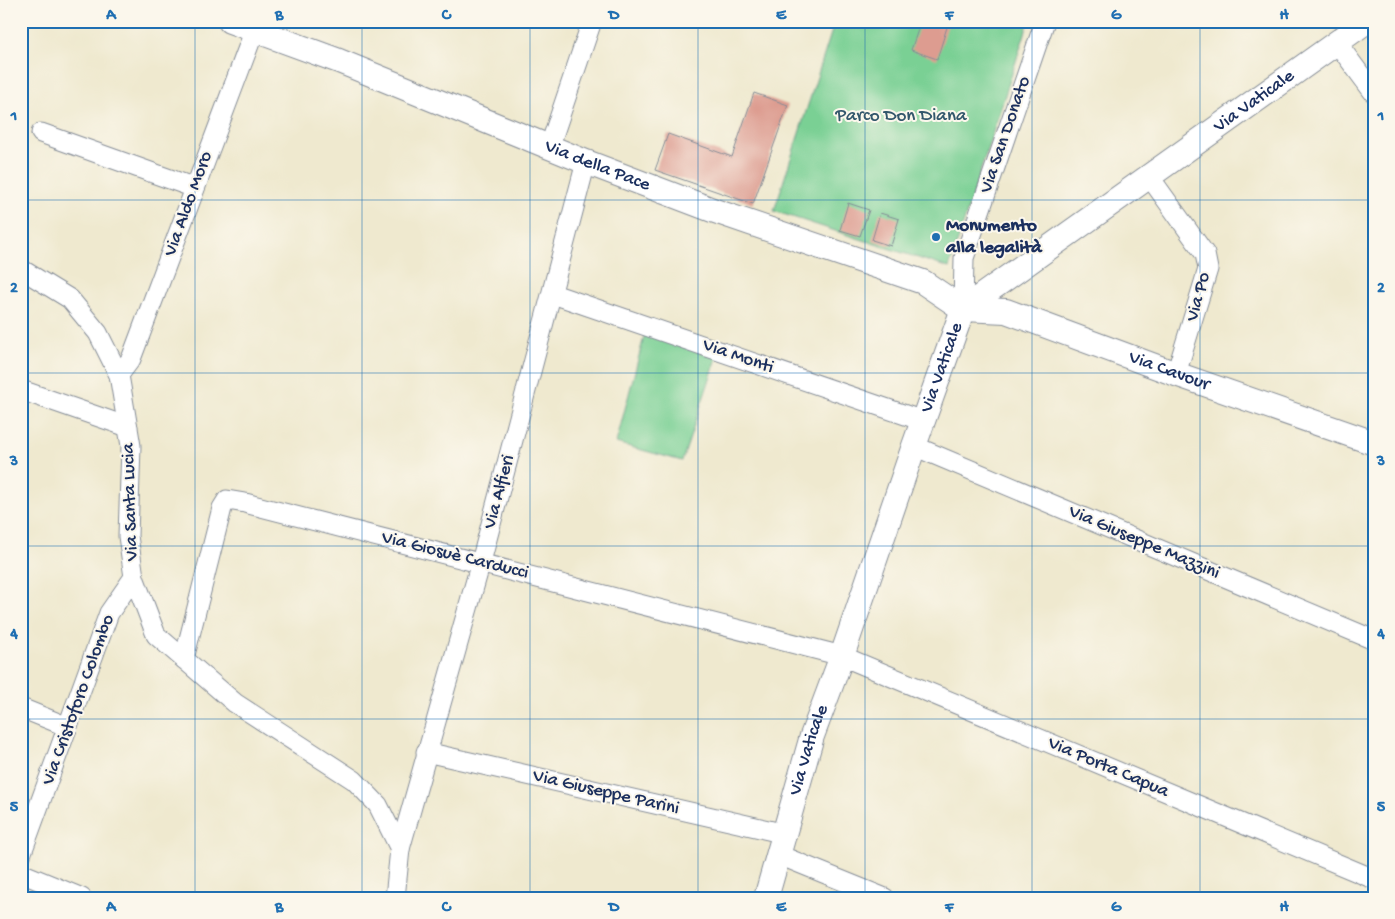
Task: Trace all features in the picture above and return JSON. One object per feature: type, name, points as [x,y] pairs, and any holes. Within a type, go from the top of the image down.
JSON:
[{"type":"street","name":"Via della Pace","points":[[230,21],[339,61],[549,148],[715,211],[923,282],[963,309]]},
{"type":"street","points":[[549,148],[592,21]]},
{"type":"street","name":"Via San Donato","points":[[963,309],[964,258],[1045,21]]},
{"type":"street","name":"Via Vaticale","points":[[766,898],[783,844],[812,736],[842,656],[963,309],[1366,22]]},
{"type":"street","name":"Via Aldo Moro","points":[[119,375],[131,359],[255,29]]},
{"type":"street","points":[[1337,43],[1374,93]]},
{"type":"street","points":[[41,133],[195,188]]},
{"type":"street","name":"Via Alfieri","points":[[400,849],[481,562],[553,294],[586,162]]},
{"type":"street","name":"Via Po","points":[[1149,176],[1205,254],[1208,269],[1176,374]]},
{"type":"street","name":"Via Santa Lucia","points":[[21,269],[70,299],[98,333],[119,375],[131,446],[128,536],[134,577],[156,635],[234,703],[354,780],[378,805],[400,849]]},
{"type":"street","name":"Via Monti","points":[[553,294],[923,421]]},
{"type":"street","name":"Via Cavour","points":[[963,309],[1006,311],[1176,374],[1374,443]]},
{"type":"street","points":[[21,390],[128,427]]},
{"type":"street","name":"Via Giuseppe Mazzini","points":[[914,446],[1374,640]]},
{"type":"street","name":"Via Giosuè Carducci","points":[[184,659],[222,508],[227,500],[481,562],[842,656]]},
{"type":"street","name":"Via Cristoforo Colombo","points":[[23,844],[109,613],[134,577]]},
{"type":"street","name":"Via Porta Capua","points":[[842,656],[1374,879]]},
{"type":"street","points":[[21,708],[68,727]]},
{"type":"street","name":"Via Giuseppe Parini","points":[[426,752],[783,844],[885,898]]},
{"type":"street","points":[[395,898],[400,849]]},
{"type":"street","points":[[21,873],[82,898]]},
{"type":"green space","name":"Parco Don Diana","points":[[835,21],[1029,21],[949,268],[774,211]]},
{"type":"green space","points":[[645,333],[717,358],[682,461],[616,443]]},
{"type":"building","points":[[921,21],[942,21],[948,24],[937,59],[911,50]]},
{"type":"building","points":[[754,93],[788,105],[753,204],[655,170],[668,134],[732,157]]},
{"type":"building","points":[[848,203],[869,210],[860,236],[840,230]]},
{"type":"building","points":[[880,213],[899,219],[891,246],[872,240]]},
{"type":"place","name":"Monumento alla legalità","points":[[936,237]]}]
